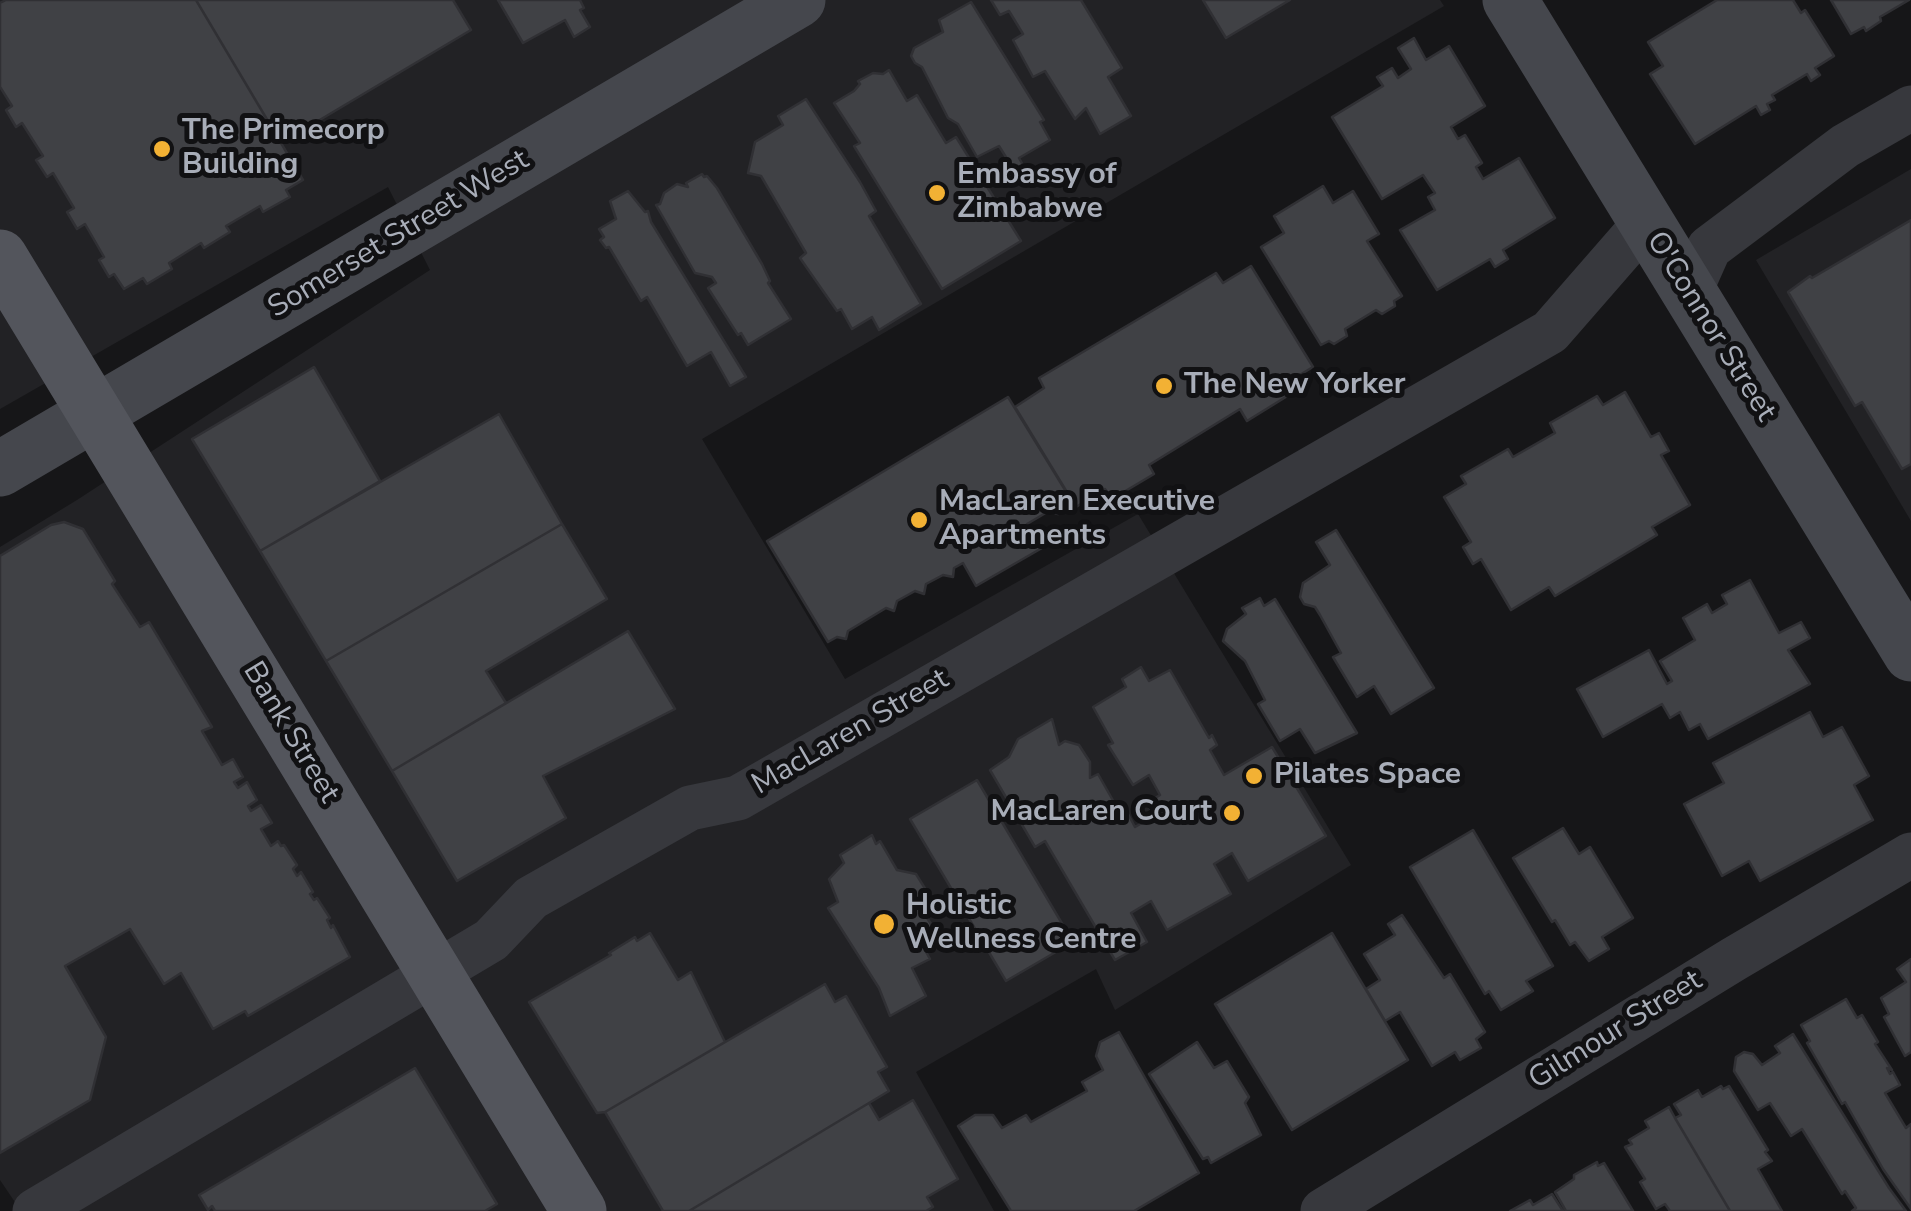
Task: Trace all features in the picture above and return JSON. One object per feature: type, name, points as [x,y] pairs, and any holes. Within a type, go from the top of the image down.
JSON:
[{"type":"main road","name":"Somerset Street West","points":[[0,468],[798,0]]},
{"type":"main road","name":"O'Connor Street","points":[[1510,0],[1911,654]]},
{"type":"main road","name":"Bank Street","points":[[0,256],[579,1211]]},
{"type":"street","points":[[1690,293],[1709,248],[1845,146],[1911,108]]},
{"type":"street","name":"MacLaren Street","points":[[35,1211],[491,940],[531,898],[690,808],[738,798],[1550,332],[1646,224]]},
{"type":"street","name":"Gilmour Street","points":[[1323,1211],[1394,1193],[1734,959],[1911,854]]},
{"type":"shaded area","points":[[0,0],[1440,0],[1444,6],[702,439],[845,679],[1138,514],[1351,865],[1115,1010],[1096,969],[916,1072],[994,1211],[21,1211],[0,1180],[0,547],[430,270],[388,187],[0,409]]},
{"type":"shaded area","points":[[1911,169],[1911,521],[1756,260]]},
{"type":"building","name":"The Primecorp Building","points":[[196,0],[303,180],[286,190],[290,197],[263,212],[260,206],[226,226],[230,232],[204,248],[201,243],[169,263],[172,269],[147,284],[143,278],[124,289],[114,274],[109,277],[99,260],[104,257],[85,224],[77,229],[67,212],[74,208],[53,173],[47,177],[36,160],[43,156],[22,123],[16,127],[6,110],[12,106],[0,87],[0,3]]},
{"type":"building","points":[[196,0],[453,0],[471,30],[281,143]]},
{"type":"building","points":[[498,0],[580,0],[584,8],[580,10],[590,27],[574,37],[565,20],[523,43]]},
{"type":"building","points":[[991,0],[1081,0],[1122,68],[1108,77],[1131,116],[1100,134],[1086,108],[1075,119],[1045,71],[1033,77],[1013,40],[1023,34],[1009,11],[1000,15]]},
{"type":"building","points":[[1203,0],[1290,0],[1226,38]]},
{"type":"building","points":[[1717,0],[1793,0],[1801,13],[1805,10],[1834,56],[1815,68],[1820,75],[1811,81],[1807,74],[1772,95],[1775,100],[1767,104],[1770,110],[1761,115],[1756,106],[1695,144],[1650,74],[1663,66],[1648,42]]},
{"type":"building","points":[[1831,0],[1909,0],[1880,17],[1881,21],[1866,31],[1864,27],[1851,34]]},
{"type":"building","points":[[971,2],[1044,120],[1040,122],[1050,140],[1019,158],[1023,165],[1014,170],[999,146],[977,157],[958,124],[948,118],[922,67],[911,56],[914,48],[943,32],[939,20]]},
{"type":"building","points":[[1414,38],[1426,60],[1449,46],[1485,106],[1451,127],[1458,139],[1465,135],[1482,163],[1476,167],[1483,179],[1519,158],[1555,218],[1503,250],[1508,259],[1495,267],[1490,259],[1437,290],[1400,230],[1435,210],[1428,197],[1435,193],[1423,175],[1382,199],[1332,117],[1383,86],[1377,77],[1392,68],[1398,78],[1411,69],[1398,48]]},
{"type":"building","name":"Embassy of Zimbabwe","points":[[889,70],[907,101],[917,95],[946,143],[956,137],[1021,241],[942,289],[854,146],[860,143],[834,103],[854,91],[858,81]]},
{"type":"building","points":[[806,99],[860,182],[876,211],[869,216],[921,304],[879,330],[872,317],[852,329],[800,258],[806,253],[761,176],[748,173],[755,142],[783,125],[778,116]]},
{"type":"building","points":[[702,174],[717,188],[791,319],[748,345],[708,288],[716,283],[712,277],[695,273],[656,205],[677,184],[688,187],[686,183]]},
{"type":"building","points":[[1323,186],[1333,203],[1353,191],[1379,234],[1367,241],[1402,296],[1382,314],[1376,310],[1345,329],[1347,336],[1334,344],[1329,341],[1321,345],[1261,247],[1284,233],[1274,216]]},
{"type":"building","points":[[628,191],[648,211],[651,222],[746,377],[730,386],[711,352],[687,366],[647,297],[641,301],[609,247],[600,240],[604,237],[599,229],[616,219],[610,201]]},
{"type":"building","points":[[1911,220],[1911,464],[1902,469],[1862,402],[1855,406],[1788,292]]},
{"type":"building","name":"The New Yorker","points":[[1251,266],[1313,367],[1283,385],[1289,395],[1247,421],[1240,409],[1149,465],[1154,474],[1112,499],[1105,489],[1076,507],[1015,407],[1044,388],[1039,378],[1216,273],[1223,283]]},
{"type":"building","points":[[314,367],[380,481],[260,551],[192,439]]},
{"type":"building","points":[[1625,392],[1651,437],[1659,433],[1669,451],[1661,455],[1690,505],[1652,527],[1657,535],[1555,596],[1549,587],[1511,610],[1481,559],[1473,564],[1463,547],[1471,542],[1444,497],[1466,484],[1461,476],[1508,449],[1513,457],[1555,433],[1550,423],[1597,396],[1603,405]]},
{"type":"building","name":"MacLaren Executive Apartments","points":[[1008,397],[1070,498],[1058,514],[1049,511],[1027,524],[1042,548],[976,586],[963,563],[954,568],[953,577],[943,575],[926,584],[924,594],[915,591],[897,601],[894,611],[886,608],[848,631],[846,639],[837,637],[828,642],[767,541]]},
{"type":"building","points":[[499,414],[562,524],[326,661],[260,551]]},
{"type":"building","points":[[64,522],[83,529],[140,627],[149,622],[212,727],[202,731],[222,765],[233,759],[243,777],[234,782],[238,788],[247,782],[257,800],[248,806],[251,811],[261,805],[272,823],[261,829],[271,846],[278,841],[284,845],[297,865],[293,869],[297,876],[301,872],[313,892],[310,894],[330,918],[327,920],[331,928],[333,925],[350,957],[248,1016],[245,1011],[213,1029],[181,973],[164,984],[130,929],[65,966],[106,1037],[90,1100],[0,1153],[0,556],[51,525]]},
{"type":"building","points":[[562,524],[607,599],[486,671],[506,703],[392,771],[326,661]]},
{"type":"building","points":[[1336,530],[1434,688],[1391,714],[1374,686],[1357,697],[1333,657],[1341,653],[1320,615],[1300,597],[1303,583],[1330,565],[1316,542]]},
{"type":"building","points":[[1750,580],[1779,633],[1801,622],[1810,638],[1788,650],[1810,684],[1708,739],[1700,724],[1689,730],[1680,712],[1670,718],[1662,704],[1603,737],[1577,689],[1649,650],[1667,684],[1672,681],[1660,661],[1695,640],[1683,618],[1707,604],[1712,613],[1727,604],[1722,595]]},
{"type":"building","points":[[1260,598],[1264,606],[1275,599],[1357,733],[1315,753],[1300,729],[1280,741],[1258,704],[1265,700],[1245,661],[1223,641],[1227,629],[1246,614],[1242,608]]},
{"type":"building","points":[[628,631],[675,709],[543,776],[566,818],[457,881],[392,771]]},
{"type":"building","name":"MacLaren Court","points":[[1141,667],[1149,681],[1170,670],[1209,738],[1212,735],[1217,745],[1210,750],[1224,775],[1272,747],[1326,836],[1248,881],[1232,853],[1214,864],[1231,894],[1167,930],[1151,901],[1131,913],[1147,942],[1115,960],[1045,841],[1035,847],[990,770],[1009,757],[1018,739],[1052,719],[1059,745],[1065,741],[1079,745],[1090,762],[1090,778],[1098,774],[1119,811],[1108,817],[1111,823],[1128,814],[1135,827],[1154,816],[1147,803],[1160,795],[1149,775],[1133,785],[1108,745],[1113,743],[1093,707],[1126,687],[1122,679]]},
{"type":"building","points":[[1810,712],[1823,737],[1842,727],[1869,776],[1854,785],[1873,820],[1760,881],[1749,861],[1722,876],[1684,804],[1724,783],[1713,763]]},
{"type":"building","points":[[977,780],[1073,942],[1006,981],[910,819]]},
{"type":"building","points":[[1563,828],[1579,854],[1590,847],[1633,918],[1602,937],[1609,949],[1589,961],[1575,942],[1570,945],[1555,920],[1552,922],[1513,858]]},
{"type":"building","points":[[1473,830],[1553,966],[1526,981],[1533,991],[1501,1010],[1489,991],[1485,994],[1410,867]]},
{"type":"building","name":"Holistic Wellness Centre","points":[[872,835],[876,844],[880,841],[897,870],[916,874],[926,890],[921,908],[941,940],[925,950],[930,959],[912,968],[926,996],[890,1016],[879,988],[828,908],[838,902],[829,879],[844,863],[840,855]]},
{"type":"building","points":[[1402,915],[1444,978],[1450,974],[1485,1032],[1476,1039],[1481,1048],[1460,1060],[1455,1052],[1432,1066],[1400,1012],[1385,1021],[1366,989],[1380,980],[1364,954],[1395,935],[1388,924]]},
{"type":"building","points":[[650,933],[678,980],[691,972],[725,1042],[605,1112],[597,1113],[529,1002],[635,937],[637,941]]},
{"type":"building","points":[[1332,933],[1408,1060],[1292,1130],[1215,1004]]},
{"type":"building","points":[[1911,959],[1911,1052],[1905,1056],[1884,1017],[1889,1014],[1881,998],[1906,982],[1897,969]]},
{"type":"building","points":[[825,984],[835,1002],[846,996],[887,1067],[878,1072],[889,1091],[689,1211],[663,1211],[605,1112]]},
{"type":"building","points":[[1846,999],[1857,1018],[1862,1015],[1892,1070],[1887,1068],[1890,1074],[1893,1072],[1900,1085],[1885,1093],[1906,1128],[1911,1124],[1911,1209],[1845,1102],[1842,1104],[1801,1025]]},
{"type":"building","points":[[1119,1032],[1199,1173],[1134,1211],[1011,1211],[958,1126],[975,1115],[993,1115],[1002,1128],[1026,1115],[1031,1122],[1087,1091],[1082,1082],[1103,1070],[1096,1056],[1100,1042]]},
{"type":"building","points":[[1793,1034],[1906,1211],[1852,1211],[1856,1208],[1845,1191],[1842,1194],[1802,1129],[1791,1136],[1770,1103],[1758,1110],[1734,1071],[1736,1057],[1744,1052],[1753,1054],[1762,1065],[1780,1053],[1775,1046]]},
{"type":"building","points":[[1197,1042],[1214,1068],[1227,1061],[1249,1097],[1245,1103],[1261,1135],[1211,1163],[1208,1157],[1203,1159],[1149,1074]]},
{"type":"building","points":[[415,1068],[497,1204],[485,1211],[215,1211],[212,1206],[208,1210],[199,1195]]},
{"type":"building","points":[[1721,1086],[1729,1086],[1768,1150],[1765,1152],[1772,1161],[1758,1169],[1782,1211],[1730,1211],[1675,1118],[1681,1115],[1674,1104],[1698,1090],[1702,1097]]},
{"type":"building","points":[[913,1100],[958,1179],[927,1197],[933,1207],[926,1211],[689,1211],[869,1103],[879,1120]]},
{"type":"building","points":[[1669,1107],[1730,1211],[1670,1211],[1665,1204],[1656,1209],[1640,1182],[1645,1179],[1625,1147],[1632,1144],[1629,1140],[1649,1128],[1645,1121]]},
{"type":"building","points":[[1597,1162],[1598,1166],[1604,1163],[1633,1211],[1566,1211],[1555,1192]]},
{"type":"building","points":[[1552,1194],[1563,1211],[1510,1211],[1530,1200],[1533,1205]]},
{"type":"place","name":"The Primecorp Building","points":[[162,149]]},
{"type":"place","name":"Embassy of Zimbabwe","points":[[937,193]]},
{"type":"place","name":"The New Yorker","points":[[1164,386]]},
{"type":"place","name":"MacLaren Executive Apartments","points":[[919,520]]},
{"type":"place","name":"Pilates Space","points":[[1254,776]]},
{"type":"place","name":"MacLaren Court","points":[[1232,813]]},
{"type":"place","name":"Holistic Wellness Centre","points":[[884,924]]}]
